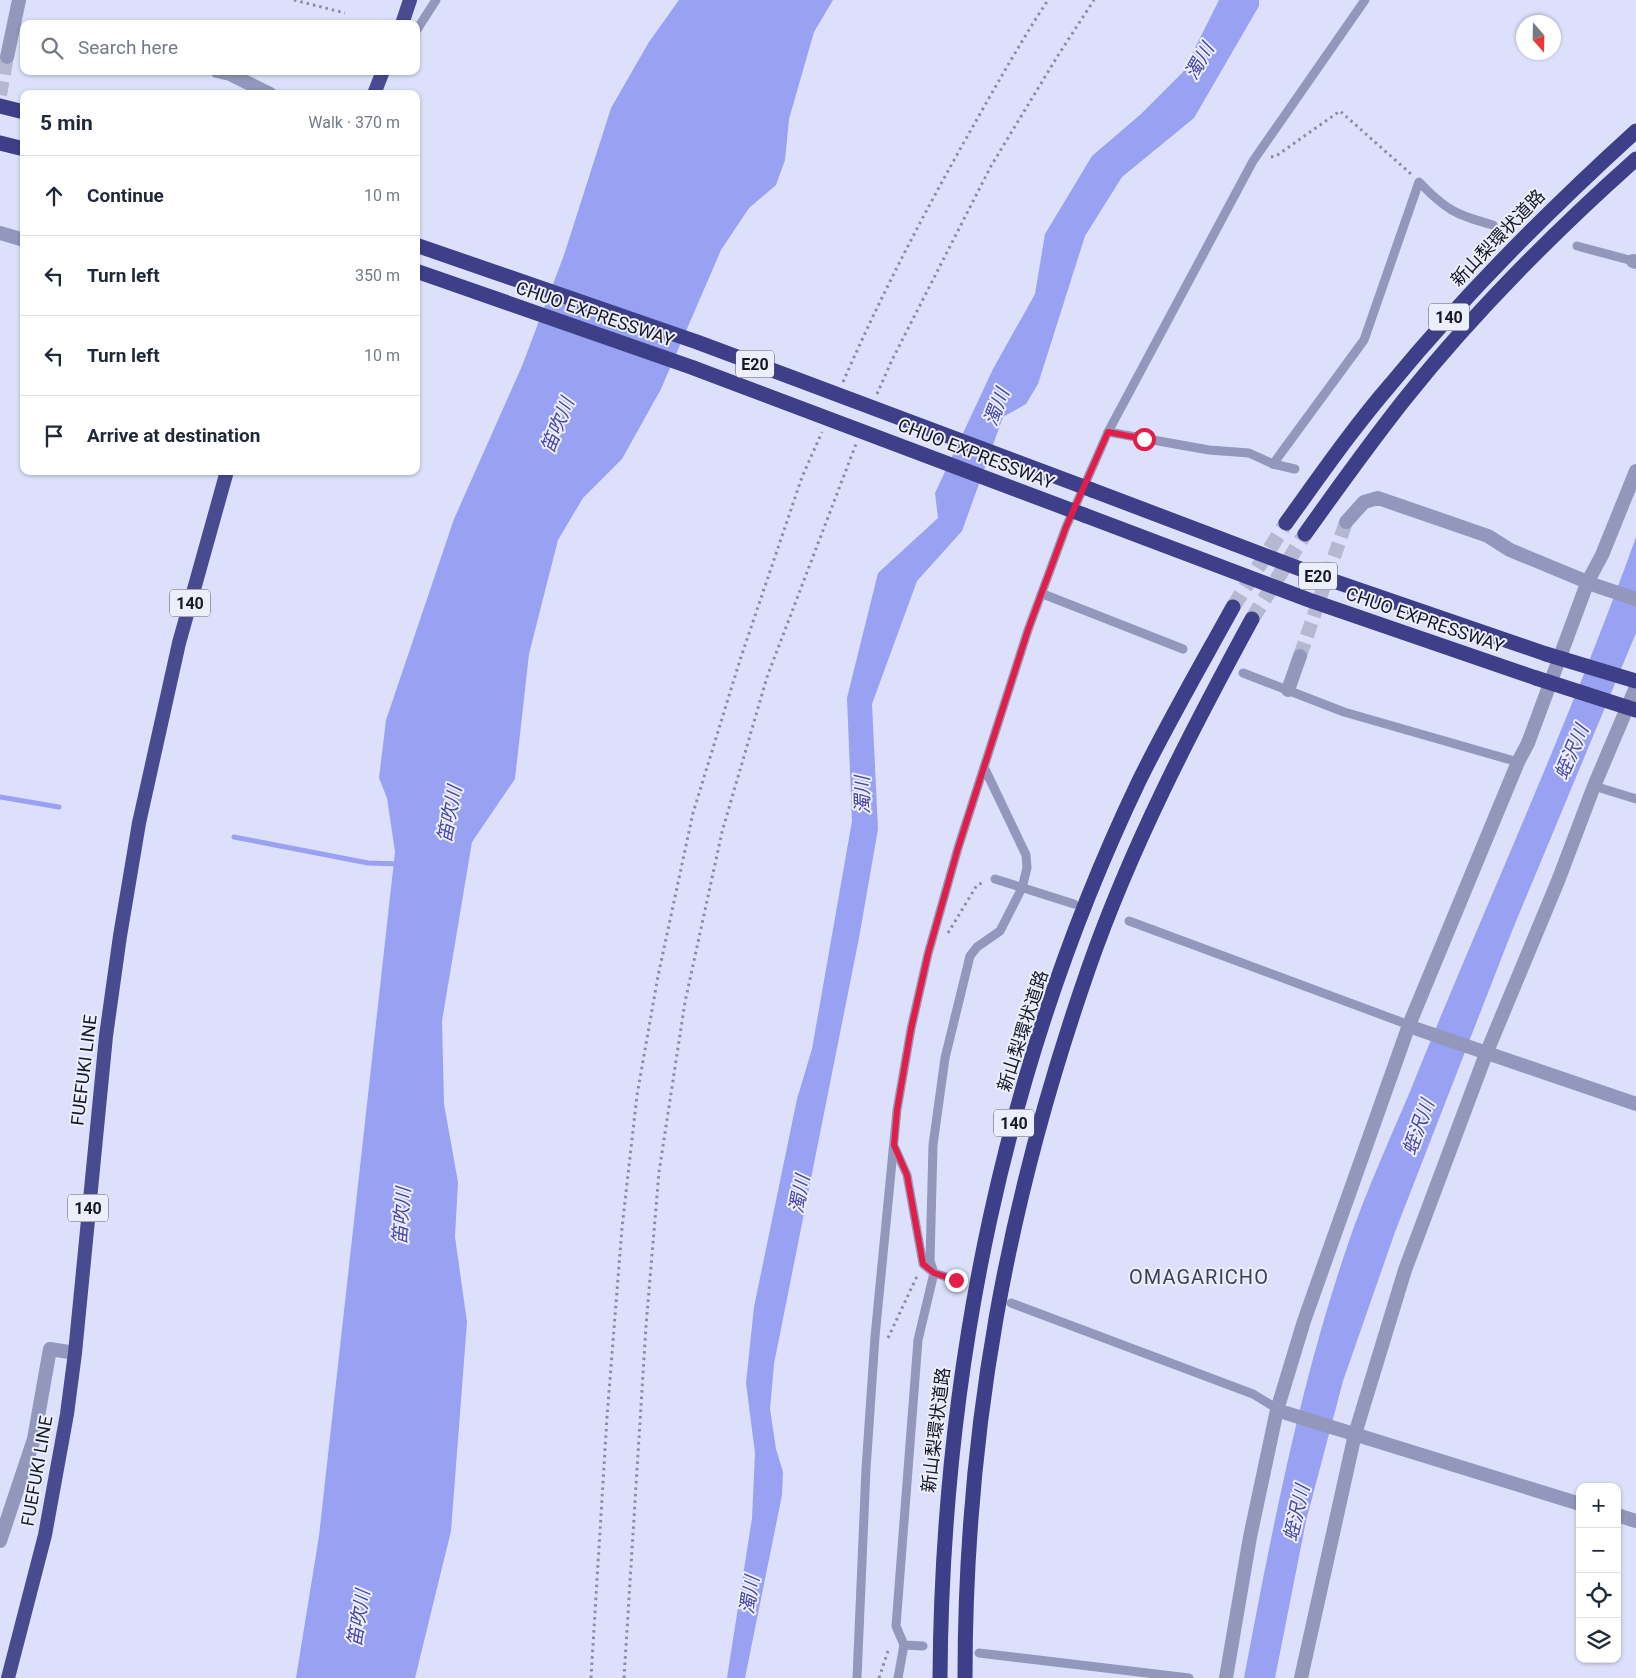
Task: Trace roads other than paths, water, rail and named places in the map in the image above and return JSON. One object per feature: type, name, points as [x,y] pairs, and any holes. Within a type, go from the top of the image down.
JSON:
[{"type":"highway","points":[[403,20],[410,0]]},
{"type":"highway","points":[[376,90],[382,75]]},
{"type":"highway","points":[[0,106],[20,111]]},
{"type":"highway","points":[[0,116],[20,121]]},
{"type":"highway","name":"新山梨環状道路","points":[[1286,523],[1390,384],[1447,320],[1561,200],[1636,131]]},
{"type":"highway","points":[[0,143],[20,148]]},
{"type":"highway","name":"140","points":[[1305,534],[1405,399],[1465,328],[1573,216],[1636,159]]},
{"type":"highway","name":"CHUO EXPRESSWAY","points":[[420,246],[697,342],[1319,576],[1546,654],[1636,681]]},
{"type":"highway","name":"CHUO EXPRESSWAY","points":[[420,272],[691,367],[1309,600],[1536,678],[1636,710]]},
{"type":"highway","name":"FUEFUKI LINE","points":[[8,1678],[45,1535],[75,1353],[106,1036],[139,823],[179,642],[226,475]]},
{"type":"highway","name":"新山梨環状道路","points":[[940,1678],[945,1520],[955,1424],[968,1325],[987,1227],[1010,1136],[1038,1041],[1068,951],[1102,866],[1139,782],[1233,608]]},
{"type":"highway","name":"140","points":[[964,1678],[969,1525],[979,1424],[994,1321],[1012,1230],[1033,1146],[1089,966],[1126,875],[1207,701],[1252,619]]},
{"type":"street","points":[[7,57],[19,25],[19,0]]},
{"type":"street","points":[[232,75],[262,90]]},
{"type":"street","points":[[0,234],[20,239]]},
{"type":"street","points":[[1226,1678],[1250,1537],[1304,1321],[1413,1027],[1518,762],[1528,743],[1593,584],[1602,555],[1636,471]]},
{"type":"street","points":[[1346,522],[1361,498],[1378,498],[1488,536],[1510,550],[1593,584],[1636,599]]},
{"type":"street","points":[[1288,690],[1300,656]]},
{"type":"street","points":[[1301,1678],[1351,1432],[1405,1270],[1482,1052],[1558,880],[1594,786],[1636,687]]},
{"type":"street","points":[[1413,1027],[1482,1052],[1505,1057],[1636,1104]]},
{"type":"street","points":[[0,1541],[34,1439],[50,1350],[75,1353]]},
{"type":"street","points":[[1282,1411],[1576,1503]]},
{"type":"street","points":[[1621,1516],[1636,1521]]},
{"type":"lane","points":[[420,25],[436,0]]},
{"type":"lane","points":[[857,1678],[866,1469],[875,1337],[897,1110],[911,1029],[928,954],[958,848],[1028,630],[1043,594],[1066,527],[1108,432],[1253,161],[1366,0]]},
{"type":"lane","points":[[378,90],[387,75]]},
{"type":"lane","points":[[1273,464],[1364,340],[1419,182],[1441,204],[1464,216],[1493,225]]},
{"type":"lane","points":[[1577,246],[1635,261]]},
{"type":"lane","points":[[1108,432],[1209,450],[1248,453],[1273,464],[1295,469]]},
{"type":"lane","points":[[1043,594],[1183,649]]},
{"type":"lane","points":[[1243,673],[1344,712],[1518,762]]},
{"type":"lane","points":[[898,1678],[904,1645],[896,1626],[918,1340],[934,1273],[930,1261],[933,1145],[945,1058],[970,956],[977,947],[1000,931],[1022,888],[1027,868],[1026,854],[984,766]]},
{"type":"lane","points":[[1594,786],[1636,799]]},
{"type":"lane","points":[[995,879],[1074,904]]},
{"type":"lane","points":[[1129,921],[1413,1027]]},
{"type":"lane","points":[[894,1145],[907,1175],[923,1264],[934,1273],[956,1280]]},
{"type":"lane","points":[[1011,1304],[1252,1394],[1282,1411]]},
{"type":"lane","points":[[904,1645],[923,1646]]},
{"type":"lane","points":[[979,1653],[1189,1678]]},
{"type":"water","name":"笛吹川","points":[[679,0],[833,0],[814,32],[789,119],[785,160],[776,185],[749,208],[721,250],[661,389],[622,459],[583,498],[558,540],[529,654],[515,779],[472,842],[442,1021],[444,1104],[458,1182],[455,1237],[467,1322],[451,1531],[415,1678],[296,1678],[319,1536],[395,852],[387,798],[379,778],[386,720],[454,519],[522,366],[564,255],[611,108],[649,42]]},
{"type":"water","name":"濁川","points":[[1219,0],[1259,0],[1259,6],[1194,118],[1122,177],[1085,236],[1038,384],[1026,404],[1003,417],[962,531],[917,581],[872,704],[878,829],[859,938],[774,1364],[770,1409],[776,1449],[783,1472],[782,1495],[745,1678],[727,1678],[752,1518],[755,1453],[746,1383],[754,1307],[797,1099],[812,1049],[852,821],[847,698],[878,573],[938,518],[935,493],[993,369],[1035,294],[1045,234],[1092,156],[1141,114],[1183,72]]},
{"type":"water","name":"蛭沢川","points":[[1636,537],[1636,633],[1512,931],[1395,1232],[1343,1381],[1306,1521],[1275,1678],[1244,1678],[1265,1567],[1289,1457],[1316,1348],[1349,1241],[1363,1202],[1555,745]]},
{"type":"waterway","points":[[0,797],[59,807]]},
{"type":"waterway","points":[[234,837],[368,863],[399,864]]},
{"type":"tunnel","points":[[0,95],[7,57]]},
{"type":"tunnel","points":[[1300,656],[1346,522]]},
{"type":"tunnel","points":[[1233,607],[1286,523]]},
{"type":"tunnel","points":[[1252,619],[1305,534]]},
{"type":"district","name":"OMAGARICHO","points":[[1199,1277]]}]
